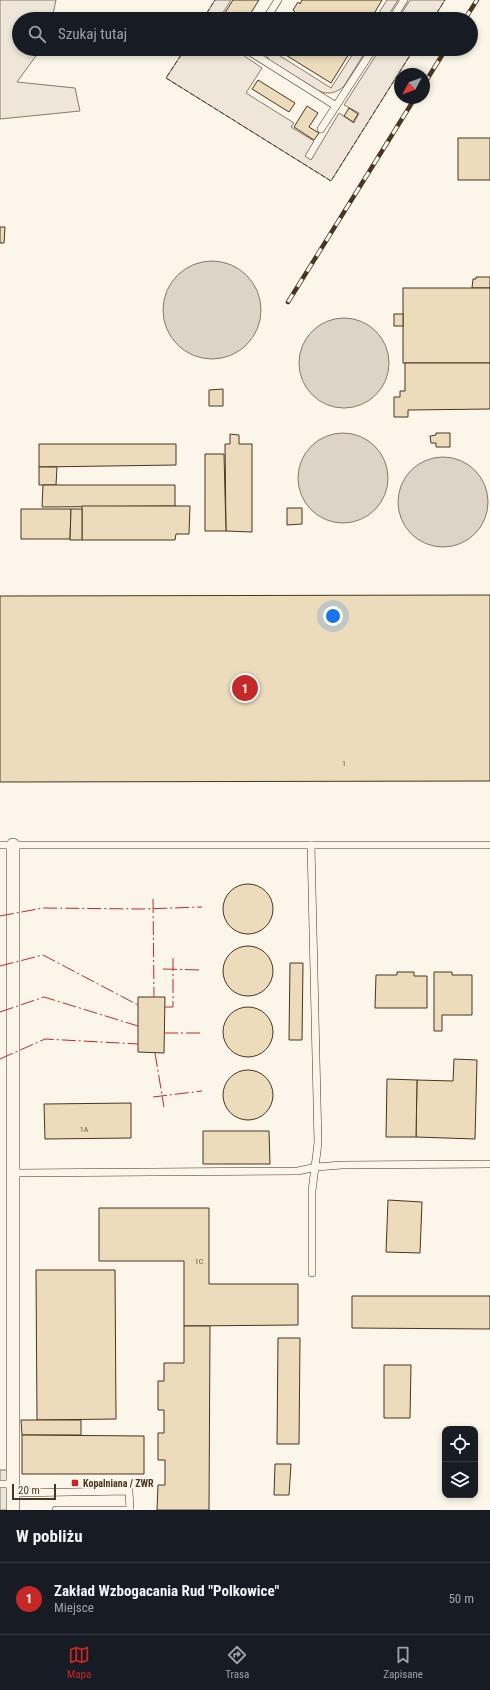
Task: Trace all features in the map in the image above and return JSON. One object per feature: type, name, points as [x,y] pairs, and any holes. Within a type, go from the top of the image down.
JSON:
[{"type":"street","points":[[6,845],[14,1172],[13,1510]]},
{"type":"lane","points":[[270,12],[278,0]]},
{"type":"lane","points":[[396,12],[404,0]]},
{"type":"lane","points":[[256,56],[336,106]]},
{"type":"lane","points":[[321,129],[368,56]]},
{"type":"lane","points":[[6,845],[490,845]]},
{"type":"lane","points":[[311,845],[318,1143],[312,1191],[312,1273]]},
{"type":"lane","points":[[14,1172],[298,1171],[316,1167],[357,1165],[490,1164]]},
{"type":"lane","points":[[0,1484],[14,1488],[128,1491],[130,1510],[56,1510]]},
{"type":"shaded area","points":[[0,0],[56,0],[53,12],[12,12],[12,56],[36,56],[17,82],[75,88],[80,111],[0,119]]},
{"type":"shaded area","points":[[215,0],[231,0],[223,12],[207,12]]},
{"type":"shaded area","points":[[387,0],[398,0],[390,12],[379,12]]},
{"type":"shaded area","points":[[410,0],[445,0],[437,12],[402,12]]},
{"type":"shaded area","points":[[180,56],[244,56],[262,68],[246,93],[294,123],[291,127],[314,141],[305,156],[311,160],[339,113],[354,123],[359,113],[344,105],[376,56],[410,56],[402,68],[394,68],[394,81],[331,181],[166,78]]},
{"type":"shaded area","points":[[266,56],[280,56],[331,88],[352,56],[363,56],[344,86],[335,92],[329,93],[319,91],[269,60]]},
{"type":"shaded area","points":[[212,261],[231,265],[246,276],[257,291],[261,310],[257,329],[246,344],[231,355],[212,359],[193,355],[178,344],[167,329],[163,310],[167,291],[178,276],[193,265]]},
{"type":"shaded area","points":[[344,318],[361,322],[376,331],[385,346],[389,363],[385,380],[376,395],[361,404],[344,408],[327,404],[312,395],[303,380],[299,363],[303,346],[312,331],[327,322]]},
{"type":"shaded area","points":[[343,433],[360,437],[375,446],[384,461],[388,478],[384,495],[375,510],[360,519],[343,523],[326,519],[311,510],[302,495],[298,478],[302,461],[311,446],[326,437]]},
{"type":"shaded area","points":[[443,457],[460,461],[475,470],[484,485],[488,502],[484,519],[475,534],[460,543],[443,547],[426,543],[411,534],[402,519],[398,502],[402,485],[411,470],[426,461]]},
{"type":"shaded area","points":[[0,1470],[13,1470],[13,1510],[0,1510]]},
{"type":"building","points":[[233,0],[259,0],[251,12],[225,12]]},
{"type":"building","points":[[302,0],[382,0],[375,12],[295,12],[293,10],[298,2],[300,4]]},
{"type":"building","points":[[287,56],[348,56],[331,83]]},
{"type":"building","points":[[258,80],[295,103],[289,112],[252,89]]},
{"type":"building","points":[[307,106],[318,113],[309,127],[319,133],[314,140],[294,127]]},
{"type":"building","points":[[349,108],[358,114],[353,122],[344,116]]},
{"type":"building","points":[[458,138],[490,138],[490,180],[458,180]]},
{"type":"building","points":[[0,227],[5,227],[4,243],[0,243]]},
{"type":"building","points":[[476,277],[490,277],[490,288],[472,288],[473,279],[476,279]]},
{"type":"building","points":[[403,288],[490,288],[490,363],[403,363]]},
{"type":"building","points":[[394,314],[403,314],[403,326],[394,326]]},
{"type":"building","points":[[405,363],[490,363],[490,409],[408,410],[408,417],[394,417],[394,397],[400,397],[400,391],[405,391]]},
{"type":"building","points":[[223,389],[223,406],[209,406],[209,390]]},
{"type":"building","points":[[436,433],[450,433],[450,447],[436,447],[436,443],[431,443],[430,436],[436,435]]},
{"type":"building","points":[[230,434],[239,435],[239,444],[252,444],[252,532],[226,531],[225,444],[230,444]]},
{"type":"building","points":[[39,444],[176,444],[176,465],[39,467]]},
{"type":"building","points":[[205,454],[224,454],[226,531],[205,531]]},
{"type":"building","points":[[39,467],[57,467],[56,485],[39,485]]},
{"type":"building","points":[[43,485],[175,485],[175,506],[42,507]]},
{"type":"building","points":[[82,506],[190,506],[189,534],[176,534],[175,540],[82,540]]},
{"type":"building","points":[[287,508],[302,508],[302,524],[287,525]]},
{"type":"building","points":[[21,509],[71,509],[70,539],[21,539]]},
{"type":"building","points":[[71,509],[82,509],[82,540],[70,540]]},
{"type":"building","points":[[490,595],[490,781],[0,782],[0,596]]},
{"type":"building","points":[[243,884],[253,884],[266,891],[273,904],[273,914],[266,927],[253,934],[243,934],[234,930],[227,923],[223,914],[223,904],[227,895],[234,888]]},
{"type":"building","points":[[243,946],[253,946],[266,953],[273,966],[273,976],[266,989],[253,996],[243,996],[234,992],[227,985],[223,976],[223,966],[227,957],[234,950]]},
{"type":"building","points":[[290,963],[303,963],[302,1040],[289,1040]]},
{"type":"building","points":[[397,972],[414,972],[414,976],[427,976],[427,1008],[375,1008],[376,975],[397,975]]},
{"type":"building","points":[[434,972],[452,972],[452,975],[472,975],[472,1015],[442,1015],[442,1031],[434,1031]]},
{"type":"building","points":[[138,997],[165,997],[164,1053],[138,1052]]},
{"type":"building","points":[[243,1007],[253,1007],[266,1014],[273,1027],[273,1037],[266,1050],[253,1057],[243,1057],[234,1053],[227,1046],[223,1037],[223,1027],[227,1018],[234,1011]]},
{"type":"building","points":[[454,1059],[477,1060],[475,1139],[416,1137],[417,1080],[453,1081]]},
{"type":"building","points":[[243,1070],[253,1070],[266,1077],[273,1090],[273,1100],[266,1113],[253,1120],[243,1120],[234,1116],[227,1109],[223,1100],[223,1090],[227,1081],[234,1074]]},
{"type":"building","points":[[387,1079],[417,1080],[416,1137],[386,1137]]},
{"type":"building","points":[[131,1103],[131,1138],[45,1139],[44,1104]]},
{"type":"building","points":[[203,1131],[269,1131],[270,1164],[203,1164]]},
{"type":"building","points":[[388,1200],[422,1202],[420,1253],[386,1252]]},
{"type":"building","points":[[99,1208],[209,1208],[209,1284],[298,1284],[298,1325],[184,1326],[184,1261],[99,1261]]},
{"type":"building","points":[[36,1270],[115,1270],[116,1419],[37,1420]]},
{"type":"building","points":[[352,1296],[490,1296],[490,1329],[352,1328]]},
{"type":"building","points":[[184,1326],[210,1326],[209,1510],[157,1510],[158,1485],[165,1485],[165,1460],[158,1460],[158,1433],[164,1433],[164,1410],[158,1410],[158,1381],[164,1381],[164,1363],[184,1363]]},
{"type":"building","points":[[278,1338],[300,1338],[299,1444],[277,1444]]},
{"type":"building","points":[[384,1365],[411,1365],[410,1418],[384,1418]]},
{"type":"building","points":[[21,1420],[81,1420],[81,1435],[22,1435]]},
{"type":"building","points":[[22,1435],[144,1436],[144,1474],[22,1474]]},
{"type":"building","points":[[275,1464],[291,1464],[289,1495],[274,1495]]},
{"type":"railway","points":[[469,12],[477,0]]},
{"type":"railway","points":[[430,74],[442,56]]},
{"type":"railway","points":[[288,302],[411,104]]},
{"type":"fence","points":[[207,12],[215,0]]},
{"type":"fence","points":[[437,12],[445,0]]},
{"type":"fence","points":[[180,56],[166,78],[331,181],[410,56]]},
{"type":"power","points":[[153,899],[154,997]]},
{"type":"power","points":[[0,916],[43,908],[142,909],[202,907]]},
{"type":"power","points":[[0,966],[43,955],[138,1005]]},
{"type":"power","points":[[165,1007],[173,1007],[173,958]]},
{"type":"power","points":[[163,969],[202,970]]},
{"type":"power","points":[[0,1012],[44,997],[138,1026]]},
{"type":"power","points":[[164,1033],[202,1033]]},
{"type":"power","points":[[0,1059],[45,1039],[138,1044]]},
{"type":"power","points":[[155,1053],[164,1107]]},
{"type":"power","points":[[153,1097],[202,1091]]},
{"type":"place","name":"Zakład Wzbogacania Rud \"Polkowice\"","points":[[245,688]]},
{"type":"place","name":"Kopalniana / ZWR","points":[[75,1483]]}]
